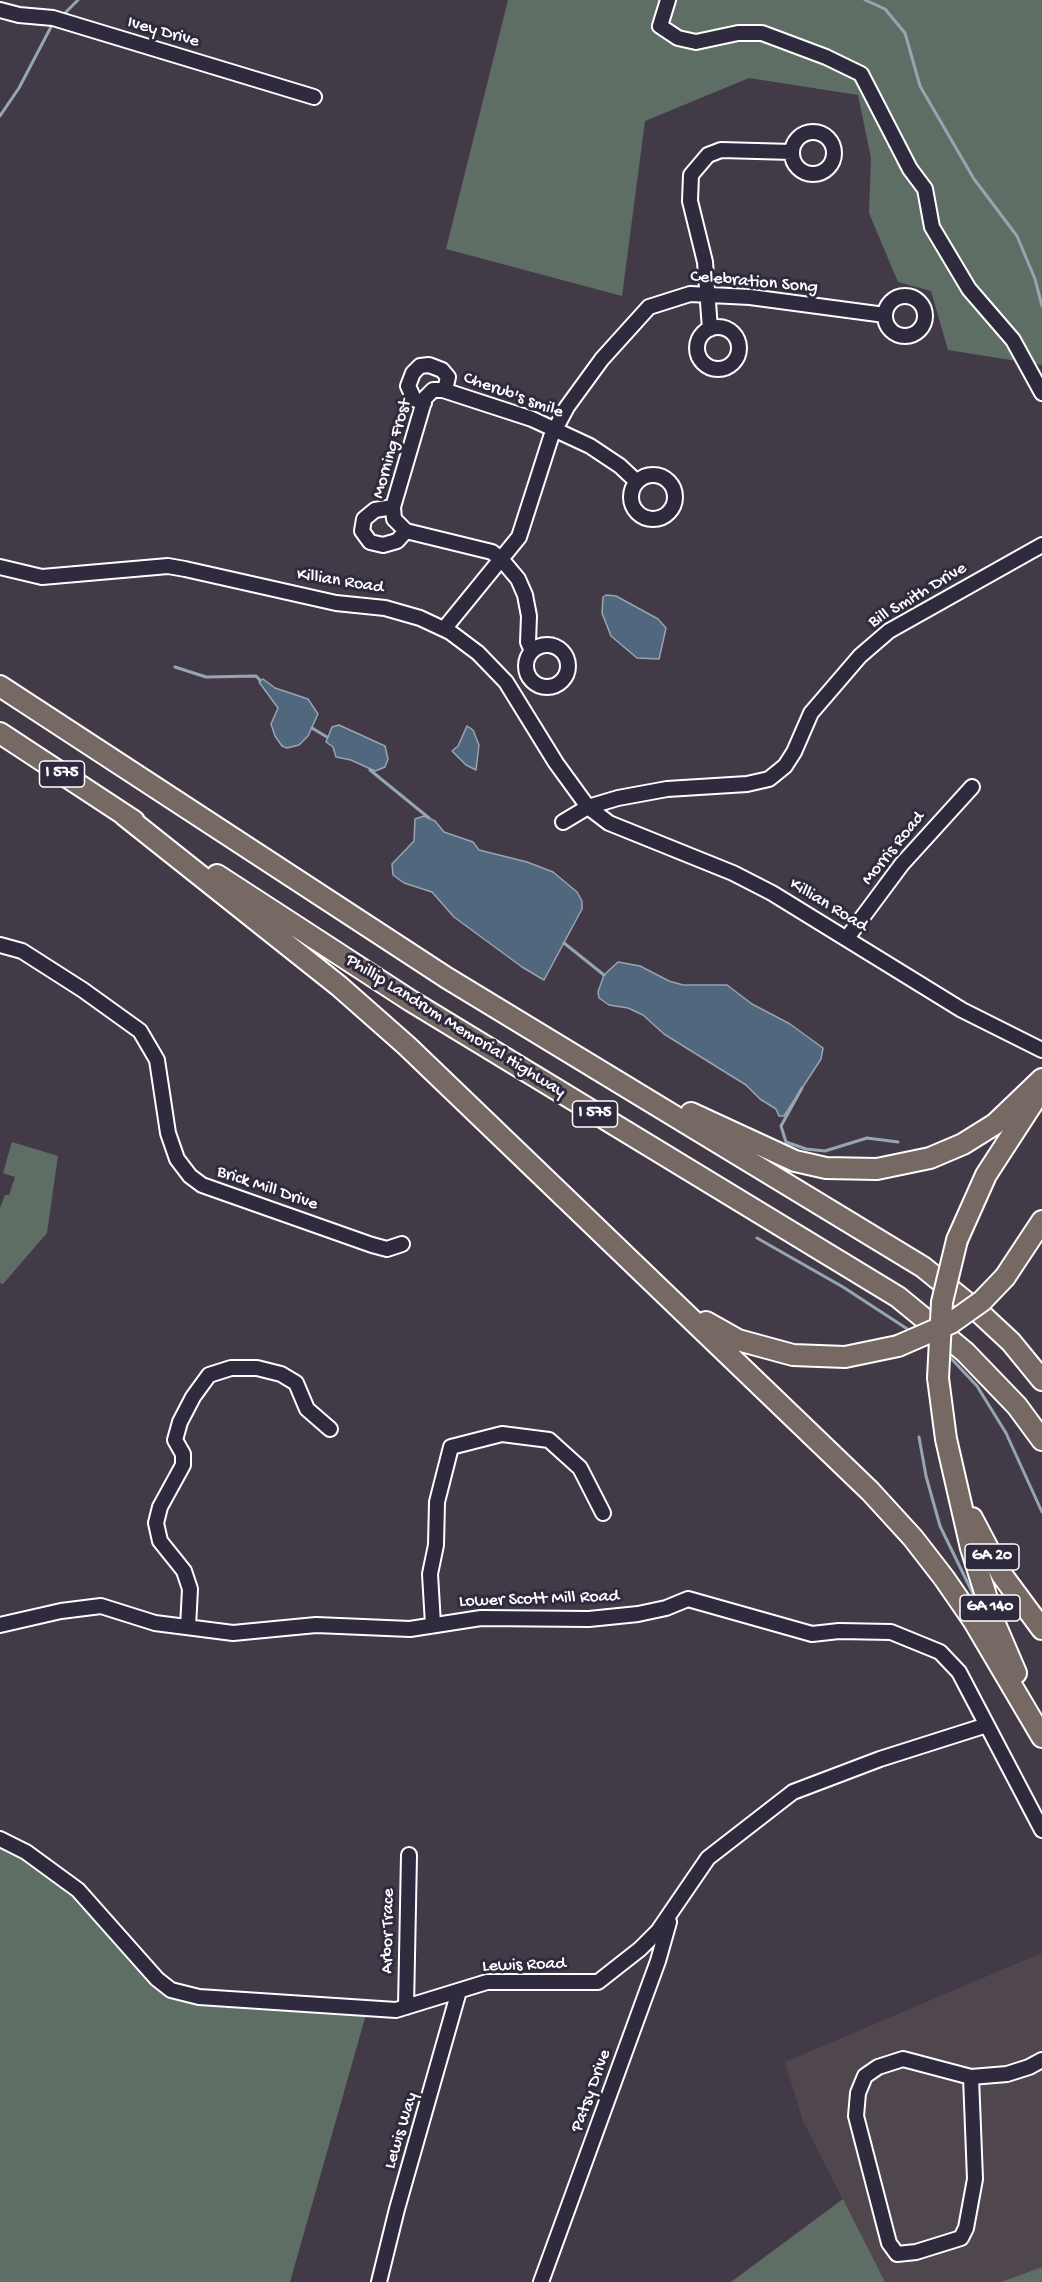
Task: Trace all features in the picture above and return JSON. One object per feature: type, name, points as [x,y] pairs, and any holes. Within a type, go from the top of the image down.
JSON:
[{"type":"highway","name":"Phillip Landrum Memorial Highway","points":[[0,686],[358,921],[923,1267],[1011,1342],[1042,1380]]},
{"type":"highway","name":"Phillip Landrum Memorial Highway","points":[[0,733],[393,990],[898,1297],[965,1352],[1017,1406],[1042,1440]]},
{"type":"highway","points":[[124,815],[339,986],[407,1046],[870,1491],[913,1538],[973,1620],[1042,1737]]},
{"type":"highway","points":[[587,1063],[778,1155],[812,1166],[842,1170],[895,1167],[947,1152],[995,1124],[1042,1079]]},
{"type":"highway","name":"GA 20","points":[[1042,1088],[986,1175],[957,1240],[942,1302],[938,1378],[954,1477],[1002,1575],[1042,1629]]},
{"type":"highway","points":[[680,1307],[738,1340],[792,1355],[845,1357],[898,1347],[951,1323],[982,1301],[1005,1277],[1042,1221]]},
{"type":"highway","name":"GA 140","points":[[954,1477],[971,1548],[992,1614],[1042,1733]]},
{"type":"street","points":[[668,0],[660,26],[678,38],[696,42],[738,33],[762,33],[826,57],[861,74],[910,169],[925,189],[932,227],[948,249],[969,289],[1013,340],[1042,393]]},
{"type":"street","name":"Ivey Drive","points":[[0,10],[19,15],[53,18],[314,97]]},
{"type":"street","points":[[710,329],[705,262],[690,201],[691,175],[708,155],[721,150],[792,152]]},
{"type":"street","name":"Celebration Song","points":[[444,629],[519,537],[542,462],[567,407],[602,359],[649,307],[678,296],[706,295],[750,297],[885,315]]},
{"type":"street","points":[[424,403],[414,399],[408,386],[413,373],[420,366],[429,365],[442,370],[448,377],[439,390]]},
{"type":"street","name":"Cherub's smile","points":[[439,390],[532,419],[590,446],[620,466],[637,482]]},
{"type":"street","name":"Morning Frost","points":[[406,531],[394,519],[393,507],[424,403],[439,390]]},
{"type":"street","points":[[393,507],[375,510],[364,519],[362,531],[370,542],[383,545],[397,541],[406,531],[492,552],[502,560],[518,579],[525,595],[529,616],[528,642],[532,651]]},
{"type":"street","name":"Bill Smith Drive","points":[[588,807],[618,798],[667,789],[747,784],[769,779],[785,766],[795,752],[811,713],[860,656],[889,631],[1042,545]]},
{"type":"street","name":"Killian Road","points":[[0,567],[42,577],[176,567],[336,603],[385,608],[444,629],[478,653],[506,682],[556,763],[588,807],[609,823],[733,873],[772,893],[962,1010],[1041,1050]]},
{"type":"street","name":"Morris Road","points":[[847,938],[902,864],[972,787]]},
{"type":"street","points":[[563,822],[588,807]]},
{"type":"street","name":"Brick Mill Drive","points":[[0,945],[22,951],[83,990],[140,1032],[157,1060],[168,1133],[177,1159],[190,1176],[202,1185],[372,1245],[387,1249],[402,1244]]},
{"type":"street","points":[[188,1627],[190,1588],[184,1570],[160,1541],[156,1522],[160,1507],[183,1464],[183,1454],[175,1440],[180,1422],[193,1397],[209,1375],[231,1368],[257,1368],[280,1374],[296,1383],[308,1409],[330,1429]]},
{"type":"street","points":[[433,1624],[430,1574],[436,1545],[437,1502],[451,1447],[502,1434],[549,1440],[580,1468],[603,1513]]},
{"type":"street","name":"Lower Scott Mill Road","points":[[0,1625],[61,1611],[101,1606],[140,1620],[233,1633],[278,1627],[410,1629],[481,1618],[589,1619],[638,1614],[666,1608],[688,1599],[812,1634],[839,1631],[891,1632],[940,1652],[959,1672],[1042,1830]]},
{"type":"street","name":"Lewis Road","points":[[0,1839],[26,1852],[78,1890],[157,1979],[171,1990],[200,1997],[396,2010],[487,1982],[598,1982],[640,1949],[672,1911],[685,1888],[708,1858],[793,1792],[890,1755],[987,1725]]},
{"type":"street","name":"Arbor Trace","points":[[406,2007],[409,1855]]},
{"type":"street","name":"Patsy Drive","points":[[541,2282],[658,1961],[672,1911]]},
{"type":"street","name":"Lewis Way","points":[[379,2282],[397,2209],[459,1991]]},
{"type":"street","points":[[971,2077],[975,2179],[966,2228],[961,2238],[916,2252],[897,2254],[889,2243],[856,2116],[858,2093],[865,2076],[878,2067],[903,2059],[971,2077],[1007,2074],[1042,2060]]},
{"type":"shaded area","points":[[1042,1953],[1042,2267],[1001,2282],[885,2282],[803,2121],[785,2062]]},
{"type":"green space","points":[[508,0],[1042,0],[1042,365],[948,350],[931,291],[898,282],[869,213],[871,158],[858,95],[749,78],[645,121],[622,296],[446,249]]},
{"type":"green space","points":[[12,1142],[58,1156],[47,1233],[3,1284],[0,1283],[0,1208],[5,1195],[9,1195],[15,1177],[3,1173]]},
{"type":"green space","points":[[0,1840],[105,1912],[179,1993],[367,2011],[290,2282],[0,2282]]},
{"type":"green space","points":[[843,2199],[885,2282],[731,2282]]},
{"type":"green space","points":[[1042,2267],[1042,2282],[1001,2282]]},
{"type":"water","points":[[616,596],[658,619],[666,628],[659,659],[637,658],[611,636],[602,613],[603,597]]},
{"type":"water","points":[[263,679],[275,688],[308,699],[318,714],[308,736],[299,745],[287,748],[282,746],[275,736],[271,724],[278,708],[259,682]]},
{"type":"water","points":[[339,725],[385,746],[388,759],[385,767],[375,771],[351,760],[336,757],[333,747],[326,742],[332,727]]},
{"type":"water","points":[[467,726],[473,730],[479,745],[476,770],[466,765],[452,751],[458,746]]},
{"type":"water","points":[[424,816],[435,821],[444,832],[473,842],[479,850],[527,862],[553,872],[577,892],[582,901],[582,909],[544,980],[522,967],[454,917],[432,892],[404,883],[393,875],[392,864],[414,841],[415,819]]},
{"type":"water","points":[[618,962],[640,966],[669,981],[683,985],[727,985],[752,1004],[790,1024],[823,1048],[821,1059],[784,1116],[779,1116],[776,1109],[760,1099],[746,1085],[664,1034],[643,1015],[628,1008],[609,1005],[599,998],[598,992],[604,975]]},
{"type":"waterway","points":[[64,14],[78,0]]},
{"type":"waterway","points":[[865,0],[885,9],[905,33],[920,86],[974,179],[1017,236],[1035,279],[1042,306]]},
{"type":"waterway","points":[[0,116],[19,88],[52,25]]},
{"type":"waterway","points":[[175,667],[206,677],[256,676],[260,680]]},
{"type":"waterway","points":[[312,728],[327,737]]},
{"type":"waterway","points":[[370,770],[429,818]]},
{"type":"waterway","points":[[564,943],[604,975]]},
{"type":"waterway","points":[[802,1088],[781,1126],[786,1142],[806,1149],[825,1151],[867,1138],[898,1142]]},
{"type":"waterway","points":[[757,1238],[843,1287],[912,1332]]},
{"type":"waterway","points":[[946,1353],[977,1386],[1006,1433],[1042,1512]]},
{"type":"waterway","points":[[919,1437],[926,1476],[940,1526],[978,1604]]}]
